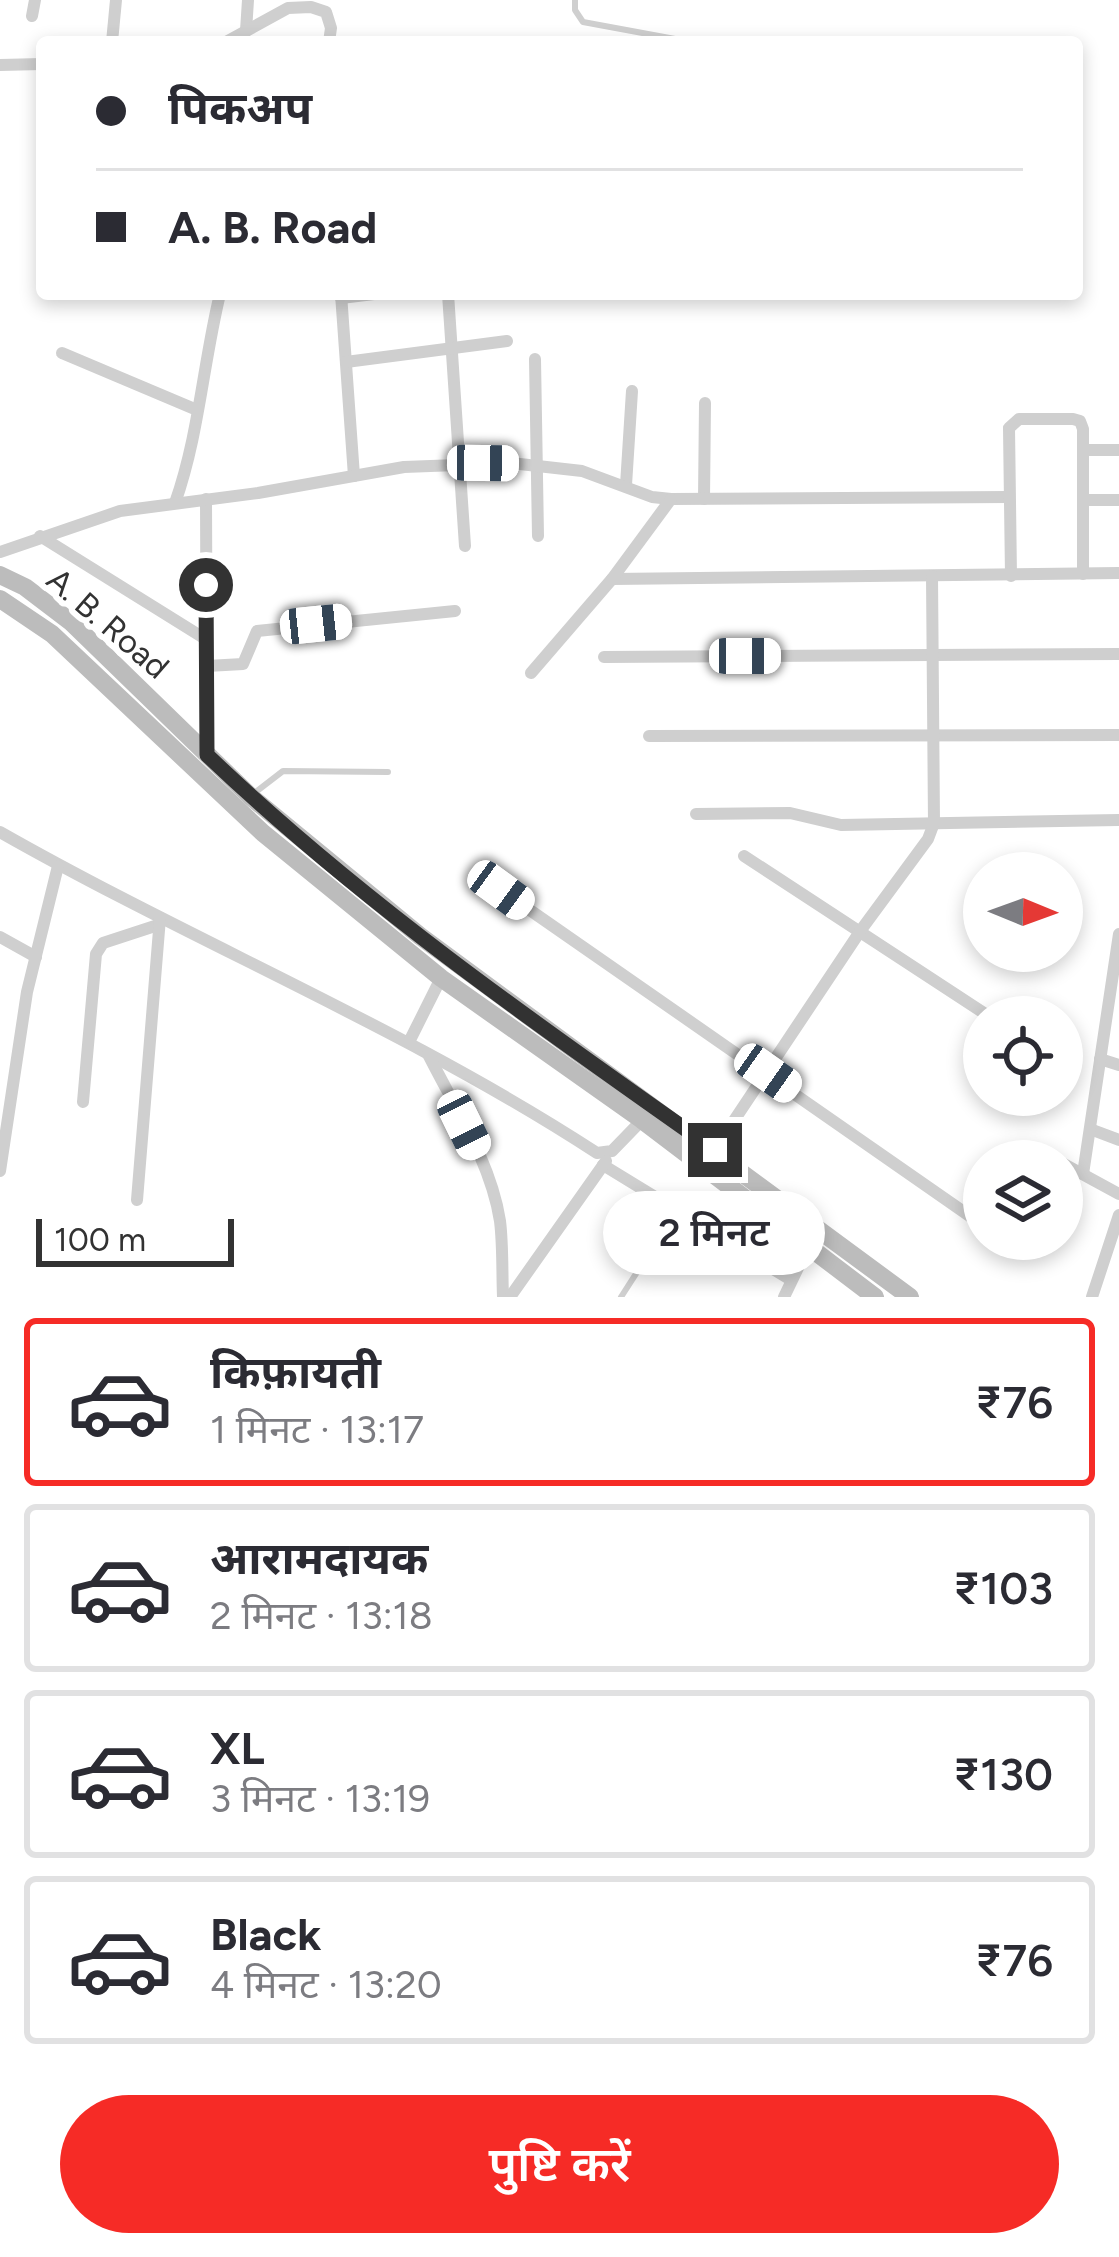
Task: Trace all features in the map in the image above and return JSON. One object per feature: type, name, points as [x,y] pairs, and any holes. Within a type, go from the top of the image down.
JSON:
[{"type":"main road","name":"A. B. Road","points":[[0,575],[25,587],[71,622],[251,797],[270,826]]},
{"type":"main road","name":"A. B. Road","points":[[0,599],[52,634],[441,978],[648,1113],[715,1150],[875,1297]]},
{"type":"main road","name":"A. B. Road","points":[[312,862],[451,959],[814,1239],[910,1297]]},
{"type":"street","points":[[32,16],[35,0]]},
{"type":"street","points":[[113,36],[116,0]]},
{"type":"street","points":[[246,31],[248,0]]},
{"type":"street","points":[[237,36],[288,8],[326,12],[329,36]]},
{"type":"street","points":[[0,65],[36,64]]},
{"type":"street","points":[[175,502],[191,458],[219,300]]},
{"type":"street","points":[[341,300],[355,476]]},
{"type":"street","points":[[448,300],[465,546]]},
{"type":"street","points":[[346,362],[507,341]]},
{"type":"street","points":[[62,353],[197,410]]},
{"type":"street","points":[[535,359],[538,536]]},
{"type":"street","points":[[626,485],[632,391]]},
{"type":"street","points":[[704,499],[705,404]]},
{"type":"street","points":[[1011,576],[1009,428],[1019,419],[1079,421],[1084,450],[1083,574]]},
{"type":"street","points":[[1084,450],[1119,450]]},
{"type":"street","points":[[0,552],[120,511],[461,463],[582,471],[652,497],[671,499],[1010,497]]},
{"type":"street","points":[[206,499],[207,755]]},
{"type":"street","points":[[531,673],[612,579],[671,499]]},
{"type":"street","points":[[1084,500],[1119,500]]},
{"type":"street","points":[[40,536],[207,640]]},
{"type":"street","points":[[612,579],[1119,573]]},
{"type":"street","points":[[715,1150],[861,930],[923,848],[934,824],[932,576]]},
{"type":"street","points":[[207,666],[243,664],[257,631],[455,610]]},
{"type":"street","points":[[604,657],[1119,654]]},
{"type":"street","points":[[650,736],[1119,736]]},
{"type":"street","points":[[696,814],[790,813],[842,825],[1119,820]]},
{"type":"street","points":[[0,832],[159,922],[409,1042],[597,1153],[612,1151]]},
{"type":"street","points":[[744,856],[963,999]]},
{"type":"street","points":[[0,1171],[27,992],[58,866]]},
{"type":"street","points":[[501,890],[763,1079],[963,1212]]},
{"type":"street","points":[[83,1102],[96,954],[103,943],[159,922]]},
{"type":"street","points":[[137,1200],[159,922]]},
{"type":"street","points":[[0,937],[36,956]]},
{"type":"street","points":[[1118,942],[1115,989],[1083,1174],[1119,1194]]},
{"type":"street","points":[[409,1042],[441,978]]},
{"type":"street","points":[[428,1053],[493,1195],[500,1217],[507,1297]]},
{"type":"street","points":[[1100,1059],[1119,1065]]},
{"type":"street","points":[[507,1297],[612,1151],[648,1113]]},
{"type":"street","points":[[1090,1130],[1119,1140]]},
{"type":"street","points":[[603,1166],[791,1280]]},
{"type":"street","points":[[1092,1297],[1119,1215]]},
{"type":"street","points":[[784,1297],[814,1239]]},
{"type":"lane","points":[[575,0],[574,10],[583,22],[659,36]]},
{"type":"lane","points":[[251,797],[283,771],[388,772]]},
{"type":"lane","points":[[622,1297],[659,1238]]},
{"type":"route","points":[[206,585],[207,755],[318,855],[420,936],[715,1150]]}]
